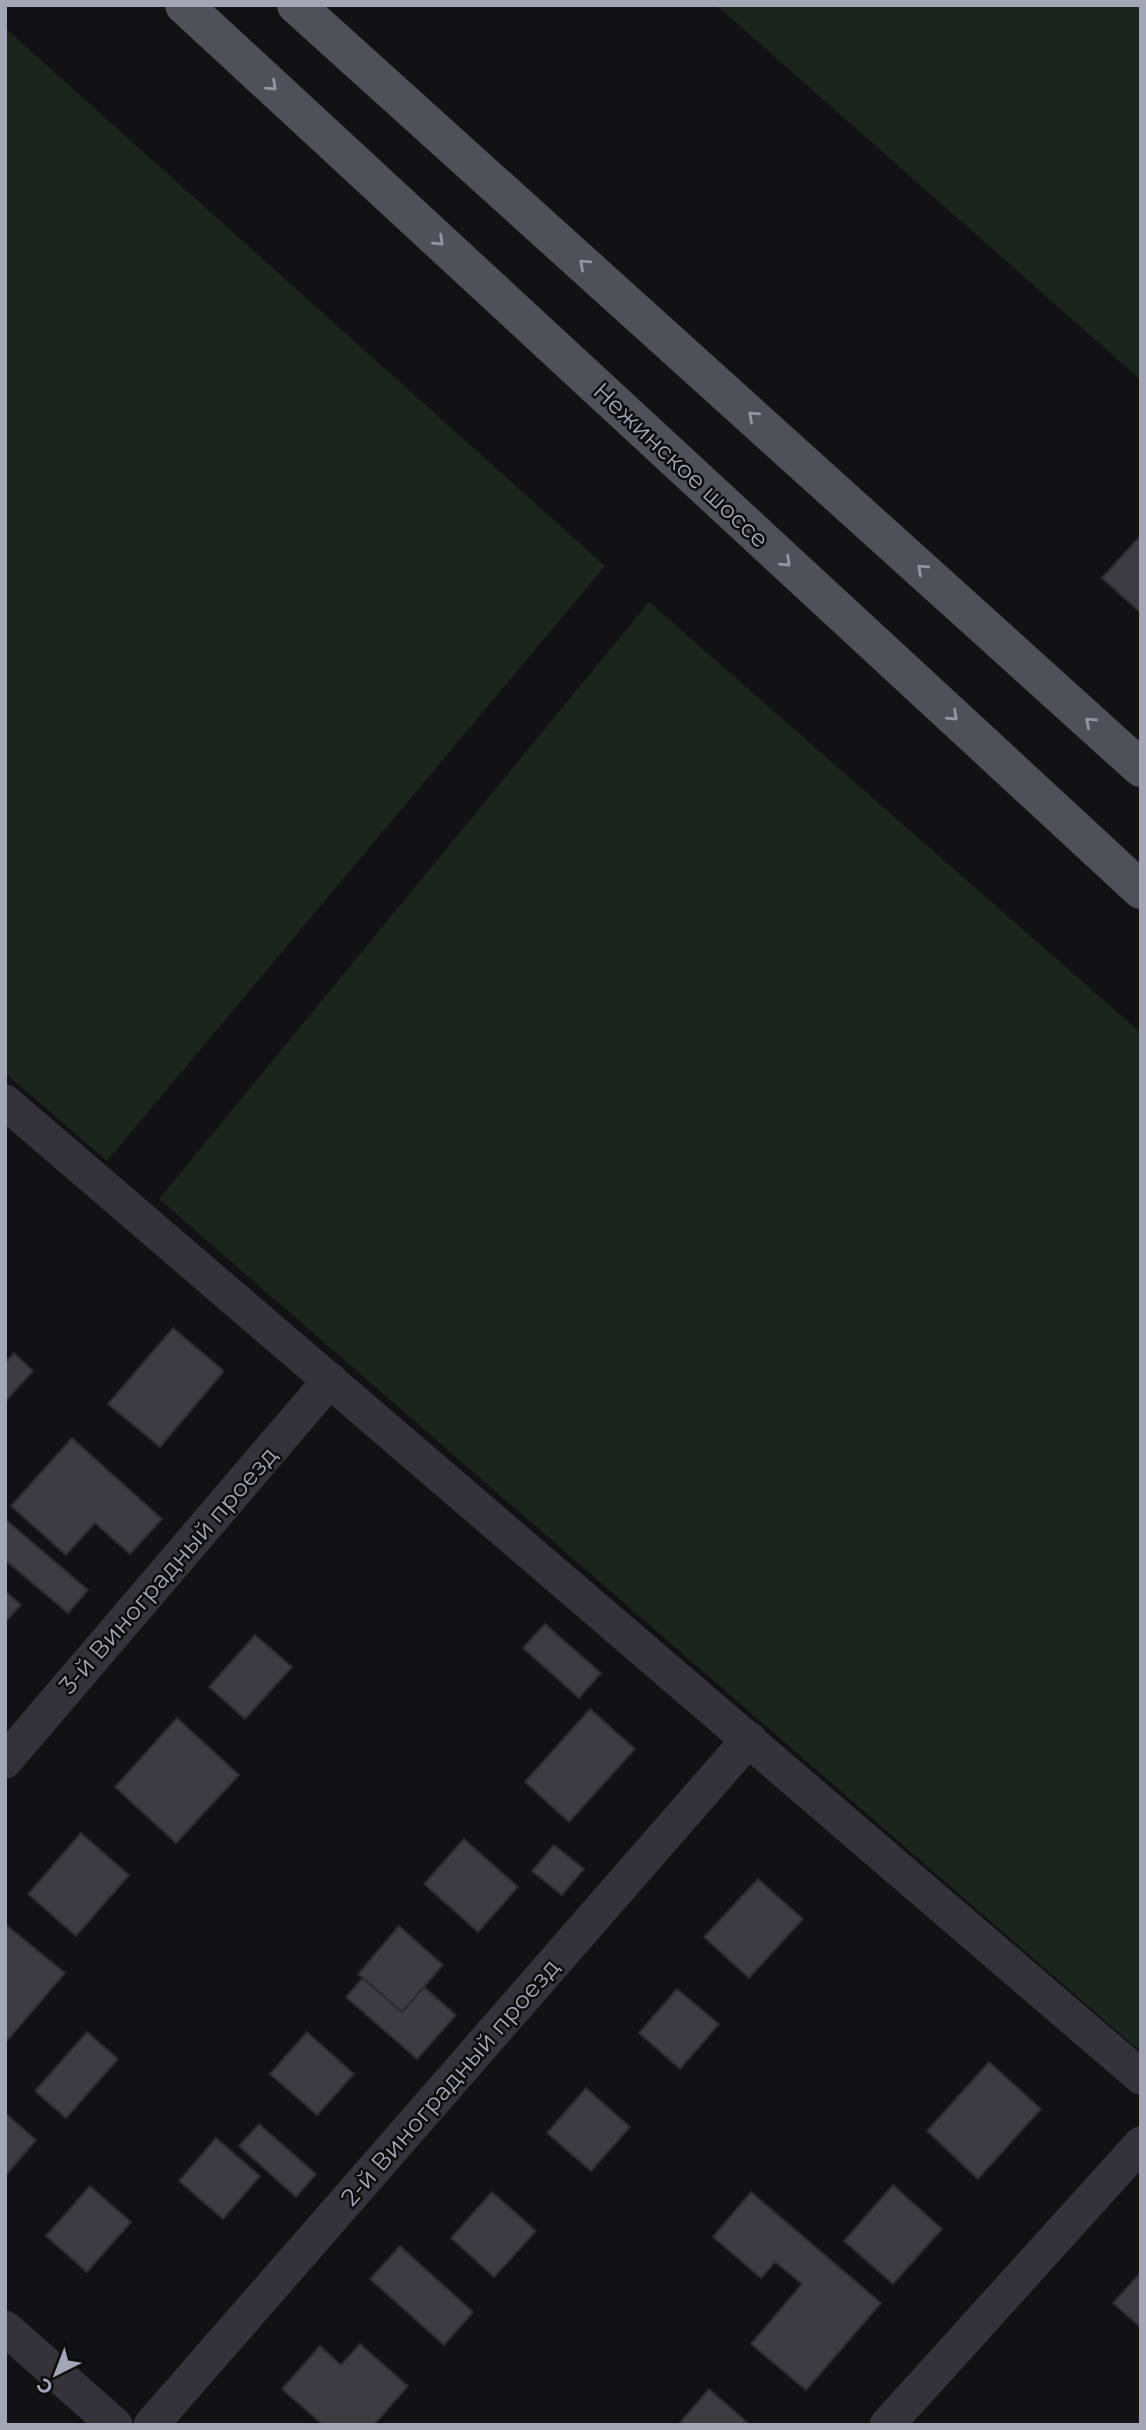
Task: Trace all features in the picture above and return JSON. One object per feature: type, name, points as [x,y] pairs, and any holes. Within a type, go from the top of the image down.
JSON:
[{"type":"main road","name":"Нежинское шоссе","points":[[184,5],[1141,890]]},
{"type":"main road","points":[[296,5],[1141,768]]},
{"type":"street","points":[[5,1102],[1141,2077]]},
{"type":"street","name":"3-й Виноградный проезд","points":[[5,1761],[330,1380]]},
{"type":"street","name":"2-й Виноградный проезд","points":[[151,2425],[749,1739]]},
{"type":"street","points":[[887,2425],[1141,2144]]},
{"type":"street","points":[[5,2328],[115,2425]]},
{"type":"shaded area","points":[[716,5],[1141,5],[1141,380]]},
{"type":"shaded area","points":[[5,28],[605,566],[107,1161],[5,1073]]},
{"type":"shaded area","points":[[649,602],[1141,1033],[1141,2052],[159,1199]]},
{"type":"building","points":[[1141,535],[1141,613],[1102,578]]},
{"type":"building","points":[[173,1328],[224,1371],[160,1447],[108,1404]]},
{"type":"building","points":[[14,1353],[33,1371],[5,1402],[5,1363]]},
{"type":"building","points":[[72,1438],[162,1519],[130,1554],[95,1523],[66,1555],[11,1506]]},
{"type":"building","points":[[5,1519],[88,1590],[68,1613],[5,1560]]},
{"type":"building","points":[[5,1591],[21,1605],[5,1622]]},
{"type":"building","points":[[545,1624],[601,1673],[579,1698],[523,1648]]},
{"type":"building","points":[[255,1635],[292,1667],[245,1719],[209,1687]]},
{"type":"building","points":[[590,1709],[635,1749],[569,1822],[525,1782]]},
{"type":"building","points":[[177,1718],[239,1775],[176,1843],[115,1787]]},
{"type":"building","points":[[81,1833],[129,1875],[76,1936],[28,1894]]},
{"type":"building","points":[[464,1839],[518,1887],[478,1932],[424,1884]]},
{"type":"building","points":[[554,1845],[584,1869],[562,1895],[532,1871]]},
{"type":"building","points":[[758,1879],[803,1919],[749,1978],[704,1937]]},
{"type":"building","points":[[5,1924],[65,1973],[5,2043]]},
{"type":"building","points":[[399,1926],[443,1965],[402,2012],[358,1974]]},
{"type":"building","points":[[363,1978],[402,2012],[424,1987],[456,2015],[417,2059],[346,1997]]},
{"type":"building","points":[[677,1989],[719,2024],[680,2069],[639,2033]]},
{"type":"building","points":[[87,2032],[118,2059],[66,2118],[35,2091]]},
{"type":"building","points":[[307,2032],[354,2074],[317,2115],[270,2074]]},
{"type":"building","points":[[989,2062],[1041,2109],[978,2179],[927,2131]]},
{"type":"building","points":[[586,2088],[630,2127],[591,2171],[547,2133]]},
{"type":"building","points":[[5,2113],[36,2140],[5,2176]]},
{"type":"building","points":[[259,2124],[316,2174],[296,2197],[239,2146]]},
{"type":"building","points":[[216,2138],[260,2176],[223,2219],[179,2181]]},
{"type":"building","points":[[893,2185],[942,2229],[893,2284],[844,2241]]},
{"type":"building","points":[[90,2186],[131,2222],[87,2272],[46,2236]]},
{"type":"building","points":[[492,2192],[536,2231],[494,2277],[451,2238]]},
{"type":"building","points":[[751,2192],[881,2303],[806,2390],[751,2344],[802,2284],[775,2262],[761,2278],[713,2237]]},
{"type":"building","points":[[400,2246],[473,2312],[444,2345],[370,2279]]},
{"type":"building","points":[[1141,2272],[1141,2328],[1113,2303]]},
{"type":"building","points":[[360,2344],[408,2386],[374,2425],[323,2425],[282,2389],[320,2346],[341,2365]]},
{"type":"building","points":[[709,2389],[750,2425],[678,2425]]}]
